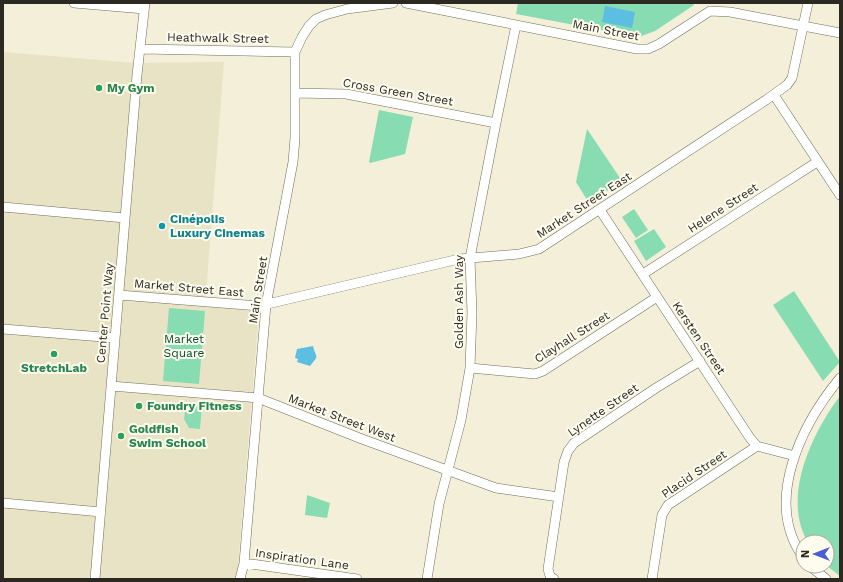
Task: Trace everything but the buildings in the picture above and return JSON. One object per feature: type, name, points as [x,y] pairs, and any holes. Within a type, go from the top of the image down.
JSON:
[{"type":"street","points":[[74,3],[145,6]]},
{"type":"street","name":"Main Street","points":[[240,579],[244,563],[266,304],[293,162],[295,138],[295,52],[309,26],[316,19],[335,11],[359,5],[393,3]]},
{"type":"street","name":"Main Street","points":[[406,3],[447,7],[516,25],[637,49],[648,49],[659,44],[708,7],[803,27],[840,33]]},
{"type":"street","name":"Market Street East","points":[[119,295],[259,306],[459,259],[518,254],[534,251],[600,210],[787,85],[792,78],[808,3]]},
{"type":"street","name":"Center Point Way","points":[[95,579],[137,75],[145,6]]},
{"type":"street","name":"Golden Ash Way","points":[[427,579],[439,504],[464,408],[470,368],[472,313],[470,258],[516,25]]},
{"type":"street","name":"Heathwalk Street","points":[[141,49],[295,52]]},
{"type":"street","name":"Cross Green Street","points":[[295,93],[346,94],[496,122]]},
{"type":"street","points":[[774,95],[840,195]]},
{"type":"street","name":"Helene Street","points":[[643,274],[817,162]]},
{"type":"street","points":[[3,207],[125,218]]},
{"type":"street","name":"Kersten Street","points":[[600,210],[750,438],[757,446]]},
{"type":"street","name":"Clayhall Street","points":[[470,368],[535,374],[543,371],[657,297]]},
{"type":"street","points":[[4,329],[115,338]]},
{"type":"street","name":"Lynette Street","points":[[552,578],[548,569],[564,462],[568,451],[574,443],[656,388],[700,361]]},
{"type":"street","points":[[795,542],[790,532],[786,511],[787,489],[795,456],[812,418],[825,396],[840,378]]},
{"type":"street","name":"Market Street West","points":[[111,386],[258,398],[362,439],[496,488],[559,497]]},
{"type":"street","points":[[757,446],[795,456]]},
{"type":"street","name":"Placid Street","points":[[652,579],[664,510],[668,505],[757,446]]},
{"type":"street","points":[[3,503],[101,512]]},
{"type":"street","name":"Inspiration Lane","points":[[244,563],[357,579]]},
{"type":"shaded area","points":[[3,52],[135,63],[224,62],[205,306],[259,311],[238,566],[235,579],[3,579]]},
{"type":"green space","points":[[518,3],[693,3],[694,5],[655,31],[639,37],[516,14]]},
{"type":"green space","points":[[379,110],[413,117],[405,154],[370,163],[369,162]]},
{"type":"green space","points":[[587,129],[622,181],[589,203],[576,182]]},
{"type":"green space","points":[[634,209],[648,230],[636,238],[622,217]]},
{"type":"green space","points":[[654,229],[666,247],[646,261],[634,241]]},
{"type":"green space","points":[[794,291],[840,362],[823,381],[773,305]]},
{"type":"green space","name":"Market Square","points":[[169,308],[205,311],[199,384],[163,381]]},
{"type":"green space","points":[[840,396],[840,576],[835,572],[835,534],[804,534],[800,525],[798,506],[799,486],[803,466],[810,447],[829,411]]},
{"type":"green space","points":[[186,404],[202,405],[200,429],[189,428],[184,419]]},
{"type":"green space","points":[[307,495],[330,503],[327,518],[305,515]]},
{"type":"water","points":[[605,6],[635,12],[632,28],[602,22]]},
{"type":"water","points":[[313,346],[316,358],[310,366],[297,362],[298,359],[295,358],[297,349]]},
{"type":"place","name":"My Gym","points":[[99,88]]},
{"type":"place","name":"Cinépolis Luxury Cinemas","points":[[162,226]]},
{"type":"place","name":"StretchLab","points":[[54,354]]},
{"type":"place","name":"Foundry Fitness","points":[[139,406]]},
{"type":"place","name":"Goldfish Swim School","points":[[121,436]]}]
